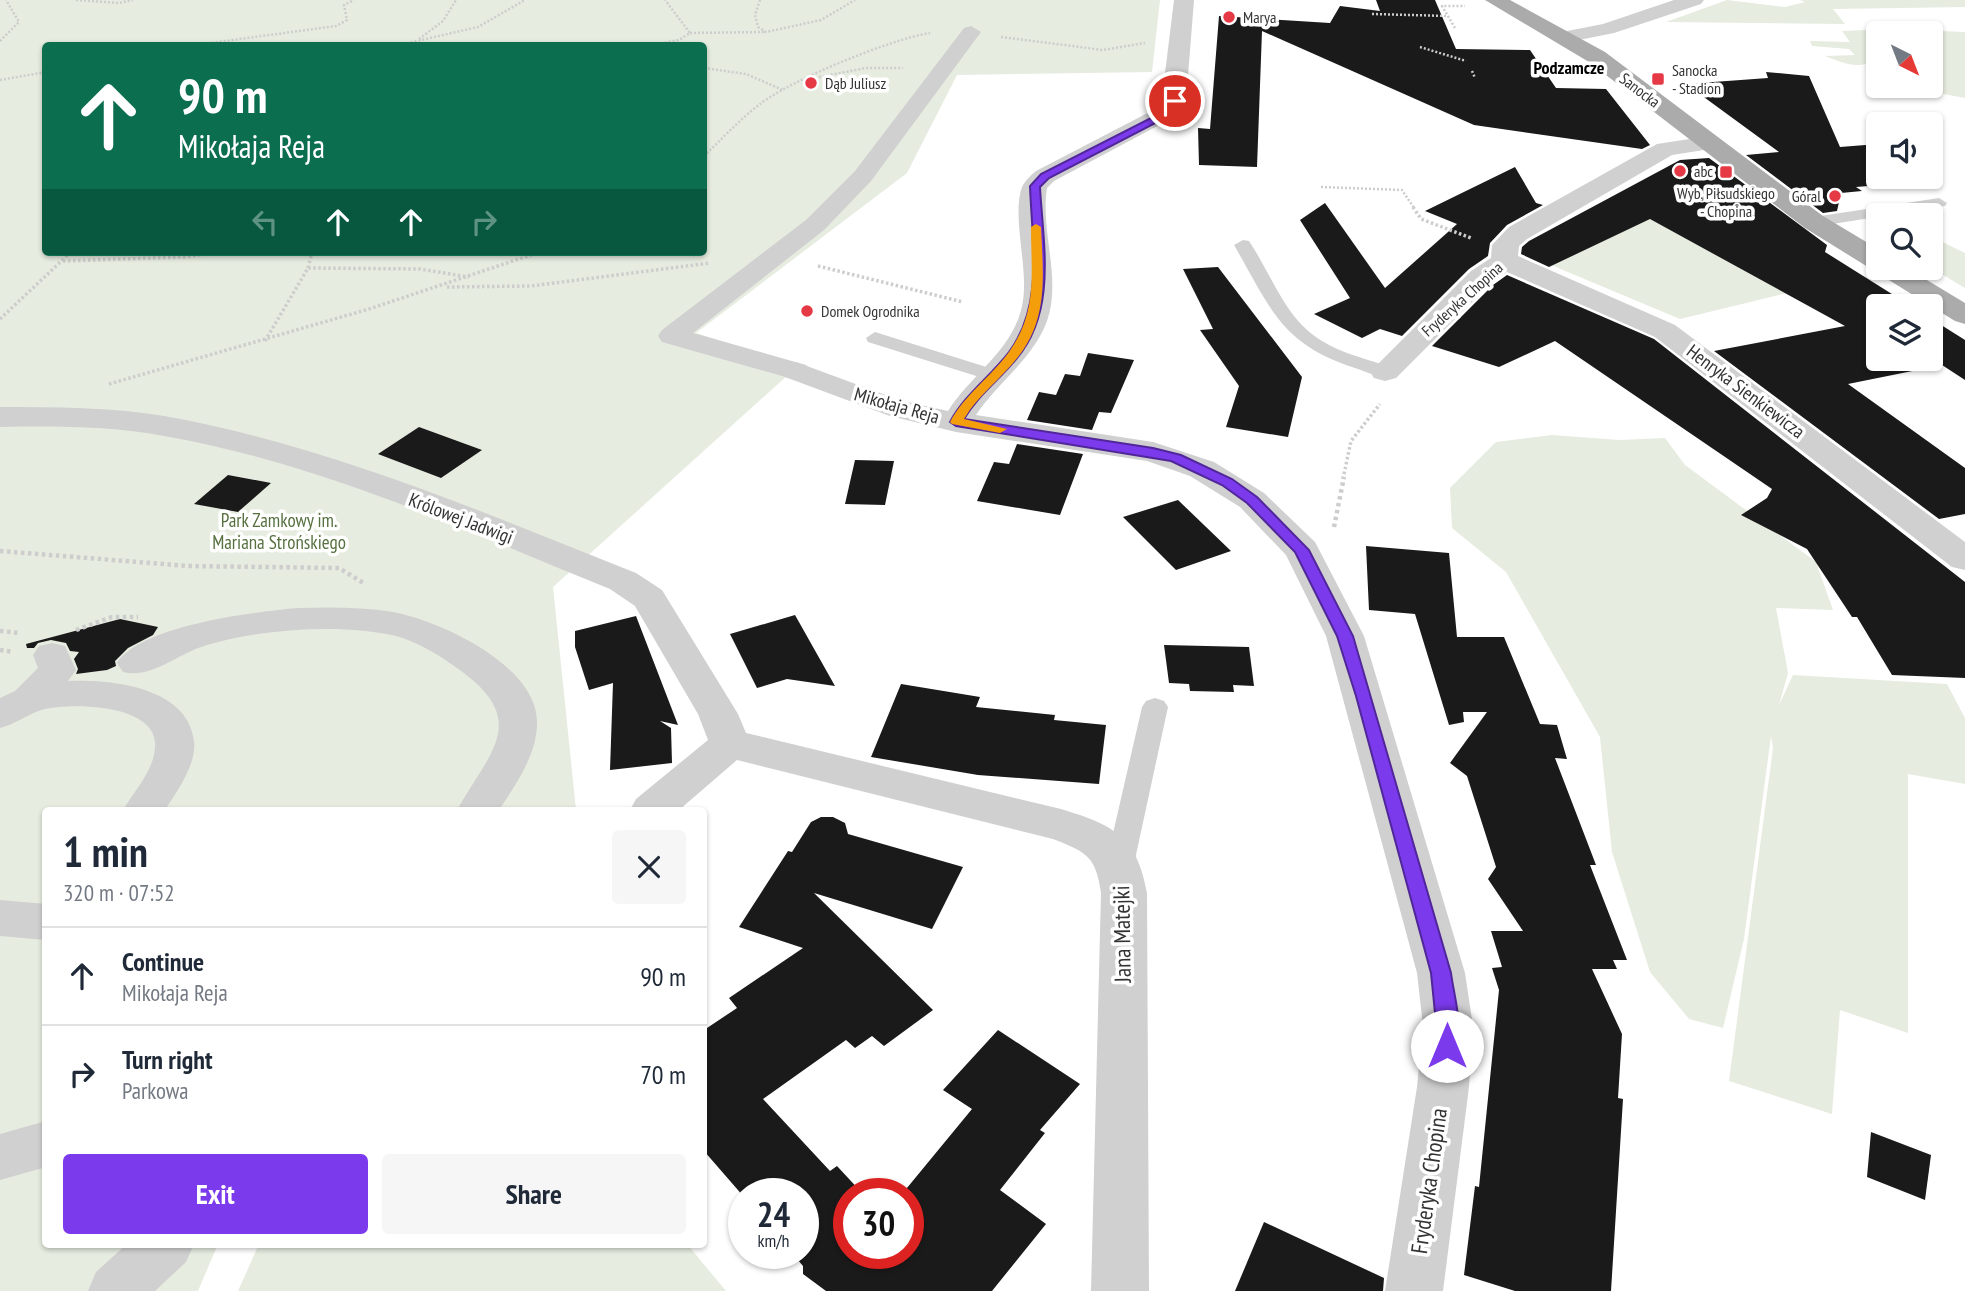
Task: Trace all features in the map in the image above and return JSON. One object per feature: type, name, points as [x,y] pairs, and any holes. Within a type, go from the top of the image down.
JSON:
[{"type":"main road","name":"Sanocka","points":[[1501,0],[1597,57],[1814,222],[1866,254]]},
{"type":"main road","points":[[1908,280],[1965,315]]},
{"type":"street","points":[[956,422],[966,404],[1014,354],[1034,319],[1038,303],[1035,186],[1045,176],[1170,110],[1175,101],[1184,0]]},
{"type":"street","points":[[1564,37],[1606,29],[1693,0]]},
{"type":"street","points":[[796,371],[672,335],[815,225],[863,176],[971,32]]},
{"type":"street","name":"Fryderyka Chopina","points":[[1385,372],[1480,277],[1494,251],[1503,251],[1506,244],[1518,233],[1666,149],[1709,144]]},
{"type":"street","name":"Henryka Sienkiewicza","points":[[1494,251],[1665,331],[1965,559]]},
{"type":"street","name":"Mikołaja Reja","points":[[796,371],[890,407],[956,422],[1141,450],[1176,458],[1227,482],[1318,539]]},
{"type":"street","name":"Królowej Jadwigi","points":[[0,417],[102,418],[215,436],[290,453],[623,581],[649,598],[718,714],[730,744]]},
{"type":"street","name":"Fryderyka Chopina","points":[[1318,539],[1441,973],[1448,1026],[1443,1087],[1414,1291]]},
{"type":"street","points":[[83,694],[95,679],[137,652],[217,631],[258,624],[333,619],[395,624],[433,638],[467,656],[512,696],[518,722],[516,739],[507,764],[480,807]]},
{"type":"street","points":[[14,708],[57,670],[52,655]]},
{"type":"street","points":[[14,708],[39,697],[104,694],[131,699],[155,710],[172,728],[175,740],[173,756],[162,782],[146,807]]},
{"type":"street","points":[[655,807],[730,744]]},
{"type":"street","name":"Jana Matejki","points":[[730,744],[1061,825],[1099,839],[1120,864],[1124,892],[1119,1291]]},
{"type":"street","points":[[0,1157],[42,1145]]},
{"type":"street","points":[[115,1291],[163,1248]]},
{"type":"lane","points":[[1814,222],[1866,214]]},
{"type":"lane","name":"Fryderyka Chopina","points":[[1243,245],[1267,288],[1304,338],[1324,350],[1385,372]]},
{"type":"lane","points":[[875,338],[992,375]]},
{"type":"lane","points":[[1120,864],[1156,707]]},
{"type":"path","points":[[0,41],[19,22],[6,0]]},
{"type":"path","points":[[76,0],[119,3],[133,0]]},
{"type":"path","points":[[218,42],[336,26],[347,20],[344,5],[354,0]]},
{"type":"path","points":[[416,40],[443,21],[456,0]]},
{"type":"path","points":[[409,42],[455,36],[500,20],[525,0]]},
{"type":"path","points":[[665,0],[690,33]]},
{"type":"path","points":[[760,0],[755,15],[758,27],[766,32]]},
{"type":"path","points":[[668,42],[679,40],[690,33],[766,32],[812,23],[855,0]]},
{"type":"path","points":[[1455,28],[1442,6],[1467,6]]},
{"type":"path","points":[[1371,14],[1448,16]]},
{"type":"path","points":[[707,153],[760,104],[783,90],[905,37],[959,31],[1103,50],[1180,35]]},
{"type":"path","points":[[1420,47],[1433,48],[1453,60],[1466,61]]},
{"type":"path","points":[[811,79],[893,66],[937,78]]},
{"type":"path","points":[[707,68],[746,74],[783,90]]},
{"type":"path","points":[[1472,71],[1475,78]]},
{"type":"path","points":[[0,80],[42,73]]},
{"type":"path","points":[[1321,187],[1402,190],[1421,219],[1494,251]]},
{"type":"path","points":[[0,318],[67,256]]},
{"type":"path","points":[[63,261],[193,256]]},
{"type":"path","points":[[265,341],[272,322],[294,293],[308,268],[311,256]]},
{"type":"path","points":[[114,383],[265,341],[443,286],[529,256]]},
{"type":"path","points":[[443,286],[531,286],[778,256],[963,302]]},
{"type":"path","points":[[308,268],[420,269],[470,277]]},
{"type":"path","points":[[1318,539],[1351,441],[1381,402]]},
{"type":"path","points":[[0,551],[188,566],[339,568],[365,584],[395,624]]},
{"type":"path","points":[[112,617],[133,616],[137,652]]},
{"type":"green space","name":"Park Zamkowy im. Mariana Strońskiego","points":[[0,0],[1160,0],[1152,72],[957,75],[907,173],[696,333],[799,365],[553,587],[576,807],[42,807],[42,1248],[216,1248],[198,1291],[0,1291]]},
{"type":"green space","points":[[1727,0],[1785,7],[1805,2],[1800,0],[1965,0],[1965,7],[1833,9],[1845,24],[1666,22]]},
{"type":"green space","points":[[1866,30],[1866,64],[1847,64],[1825,56],[1855,55],[1849,49],[1812,46],[1810,41],[1850,42],[1842,31]]},
{"type":"green space","points":[[1943,31],[1965,32],[1965,98],[1943,94]]},
{"type":"green space","points":[[1651,218],[1787,293],[1680,319],[1551,265]]},
{"type":"green space","points":[[1943,242],[1965,253],[1965,288],[1943,275]]},
{"type":"green space","points":[[1552,435],[1619,440],[1665,438],[1685,465],[1816,562],[1833,610],[1776,608],[1788,673],[1779,705],[1793,675],[1947,684],[1965,718],[1965,784],[1908,774],[1908,1033],[1840,1010],[1832,1114],[1729,1081],[1773,748],[1771,736],[1744,939],[1723,1028],[1689,1019],[1650,972],[1612,852],[1600,737],[1506,572],[1452,528],[1450,488],[1496,442]]},
{"type":"green space","points":[[257,1248],[690,1248],[726,1291],[238,1291]]},
{"type":"building","points":[[1376,0],[1435,0],[1456,49],[1530,50],[1556,88],[1606,89],[1650,145],[1642,149],[1474,125],[1262,31],[1257,167],[1199,165],[1198,128],[1210,129],[1219,16],[1330,23],[1340,6],[1380,11]]},
{"type":"building","points":[[1766,72],[1809,76],[1840,147],[1866,145],[1866,186],[1856,187],[1862,191],[1841,193],[1837,211],[1823,213],[1746,155],[1779,152],[1686,84],[1768,78]]},
{"type":"building","points":[[1709,158],[1827,245],[1825,252],[1892,294],[1866,294],[1866,371],[1912,371],[1848,384],[1965,468],[1965,514],[1939,519],[1714,351],[1845,326],[1650,219],[1549,267],[1521,254],[1522,247],[1529,241],[1680,160]]},
{"type":"building","points":[[1515,167],[1536,203],[1543,205],[1507,225],[1490,243],[1488,256],[1469,269],[1402,336],[1380,329],[1362,338],[1314,314],[1350,298],[1300,220],[1325,203],[1385,288],[1457,224],[1425,211]]},
{"type":"building","points":[[1218,267],[1302,377],[1288,437],[1226,427],[1239,386],[1200,330],[1213,329],[1183,269]]},
{"type":"building","points":[[1507,275],[1654,339],[1965,582],[1965,678],[1892,675],[1857,617],[1852,617],[1807,549],[1741,515],[1767,498],[1772,489],[1555,341],[1499,367],[1432,346],[1493,285]]},
{"type":"building","points":[[1943,326],[1965,340],[1965,380],[1943,366]]},
{"type":"building","points":[[1088,353],[1134,360],[1111,413],[1099,412],[1092,430],[1027,420],[1039,392],[1056,395],[1065,374],[1080,376]]},
{"type":"building","points":[[419,427],[482,450],[441,478],[378,454]]},
{"type":"building","points":[[1017,444],[1083,454],[1060,515],[977,501],[994,462],[1009,464]]},
{"type":"building","points":[[855,460],[894,461],[885,505],[845,504]]},
{"type":"building","points":[[228,475],[271,483],[238,512],[194,504]]},
{"type":"building","points":[[1178,500],[1231,551],[1176,570],[1123,517]]},
{"type":"building","points":[[1366,546],[1449,553],[1457,637],[1504,637],[1540,724],[1557,725],[1567,759],[1555,758],[1596,865],[1590,865],[1627,960],[1613,960],[1617,969],[1592,969],[1622,1034],[1618,1098],[1623,1099],[1611,1291],[1515,1291],[1464,1275],[1475,1186],[1479,1187],[1499,990],[1492,968],[1502,967],[1491,931],[1523,931],[1488,879],[1496,867],[1467,776],[1450,763],[1487,712],[1463,712],[1464,722],[1449,725],[1415,614],[1369,610]]},
{"type":"building","points":[[795,615],[835,686],[787,679],[757,688],[730,634]]},
{"type":"building","points":[[636,616],[678,725],[660,721],[671,728],[672,763],[610,770],[613,683],[589,690],[575,647],[575,631]]},
{"type":"building","points":[[120,619],[158,627],[153,635],[128,648],[115,661],[116,666],[107,670],[76,674],[78,669],[74,659],[79,652],[70,651],[66,643],[51,640],[38,643],[34,648],[27,648],[26,644]]},
{"type":"building","points":[[1164,645],[1249,647],[1254,686],[1233,685],[1234,692],[1190,691],[1189,684],[1169,683]]},
{"type":"building","points":[[901,684],[980,697],[976,707],[1055,715],[1054,720],[1106,725],[1099,784],[978,775],[871,757]]},
{"type":"building","points":[[821,817],[833,817],[845,823],[848,834],[963,867],[932,929],[814,893],[933,1010],[884,1046],[872,1036],[855,1048],[846,1040],[763,1099],[830,1171],[837,1166],[848,1178],[833,1178],[833,1269],[924,1269],[924,1178],[915,1178],[972,1109],[943,1090],[998,1030],[1080,1084],[1040,1130],[1045,1133],[1000,1190],[1046,1224],[992,1291],[826,1291],[803,1274],[803,1269],[819,1269],[819,1178],[728,1179],[707,1154],[707,1028],[737,1008],[729,998],[803,948],[739,927],[788,851],[792,852],[811,822]]},
{"type":"building","points":[[1871,1132],[1931,1155],[1925,1200],[1867,1177]]},
{"type":"building","points":[[1264,1222],[1384,1278],[1383,1291],[1235,1291]]},
{"type":"slow traffic","points":[[1000,429],[956,422],[966,404],[1014,354],[1034,319],[1038,303],[1036,227]]},
{"type":"place","name":"Marya","points":[[1229,17]]},
{"type":"place","name":"Sanocka - Stadion","points":[[1658,79]]},
{"type":"place","name":"Dąb Juliusz","points":[[811,83]]},
{"type":"place","name":"abc","points":[[1680,171]]},
{"type":"place","name":"Wyb. Piłsudskiego - Chopina","points":[[1726,172]]},
{"type":"place","name":"Góral","points":[[1835,196]]},
{"type":"place","name":"Domek Ogrodnika","points":[[807,311]]},
{"type":"district","name":"Podzamcze","points":[[1569,68]]},
{"type":"route","points":[[1175,101],[1174,106],[1164,115],[1045,176],[1035,186],[1033,192],[1038,254],[1038,303],[1034,319],[1014,354],[966,404],[956,422],[1153,452],[1176,458],[1227,482],[1252,500],[1302,550],[1345,636],[1364,696],[1441,973],[1448,1026],[1447,1046]]}]
